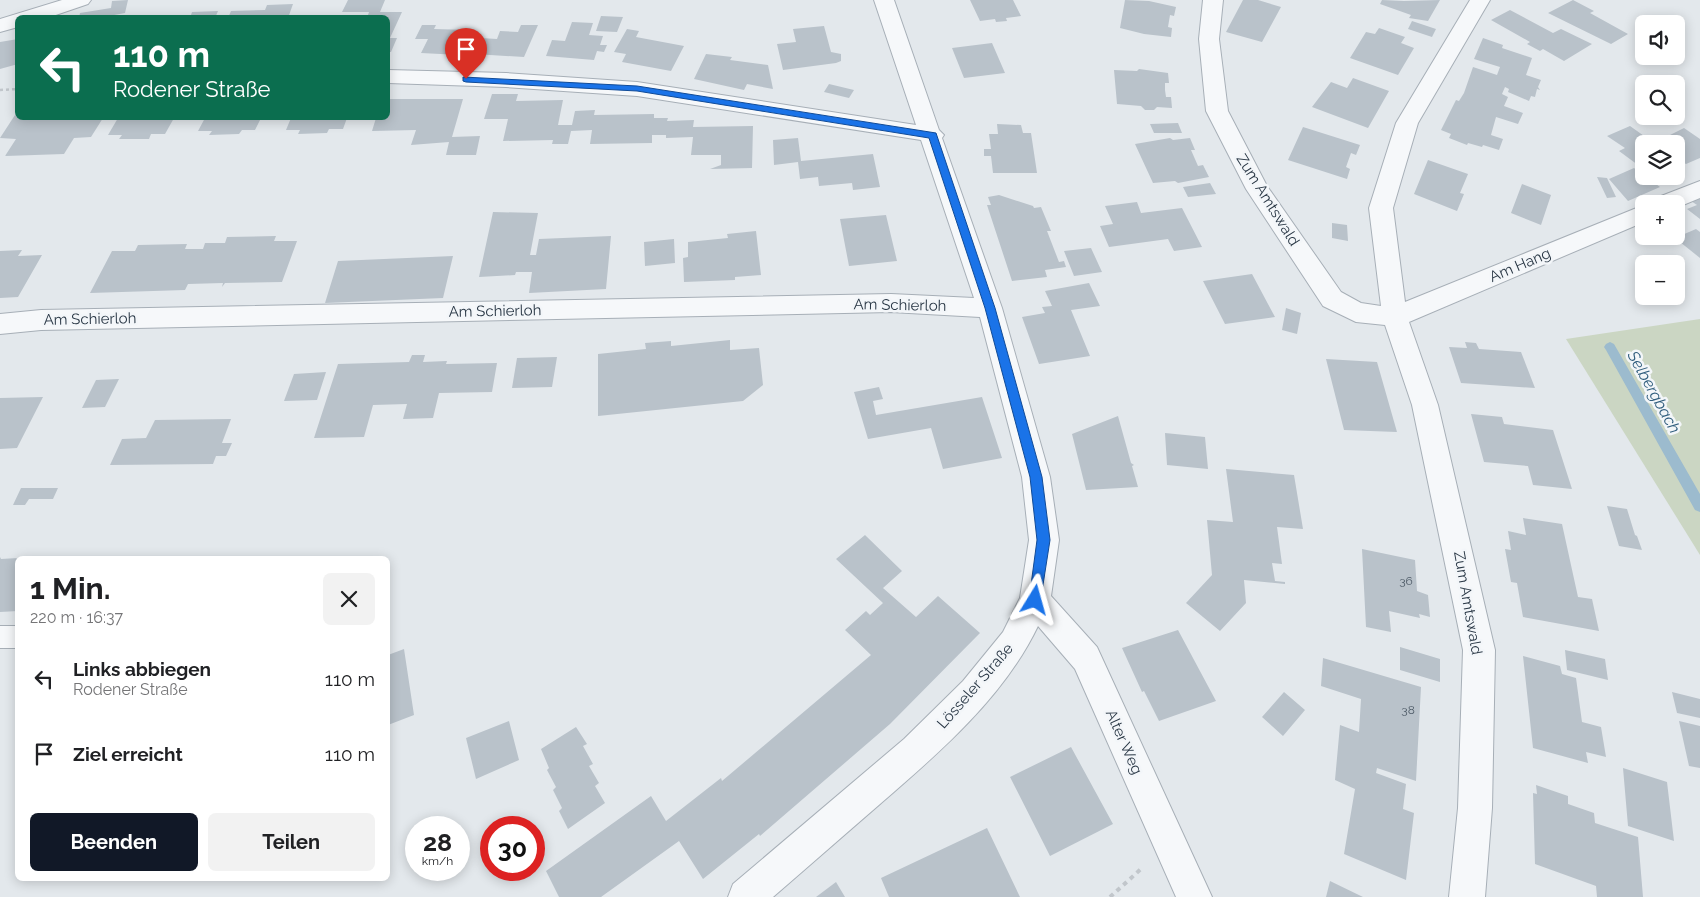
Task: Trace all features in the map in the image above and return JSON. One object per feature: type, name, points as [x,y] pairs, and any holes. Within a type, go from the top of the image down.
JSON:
[{"type":"street","points":[[35,15],[81,0]]},
{"type":"street","name":"Lösseler Straße","points":[[746,897],[916,751],[974,692],[1014,643],[1035,600],[1044,540],[1036,477],[990,308],[933,135],[884,0]]},
{"type":"street","name":"Zum Amtswald","points":[[1213,0],[1209,39],[1217,111],[1257,189],[1332,299],[1356,312],[1396,317]]},
{"type":"street","name":"Zum Amtswald","points":[[1466,897],[1475,808],[1479,650],[1451,515],[1425,405],[1396,317],[1381,208],[1407,123],[1480,0]]},
{"type":"street","points":[[0,26],[15,21]]},
{"type":"street","points":[[390,77],[506,80],[637,88],[933,135]]},
{"type":"street","points":[[1685,195],[1700,189]]},
{"type":"street","name":"Am Hang","points":[[1396,317],[1635,216]]},
{"type":"street","name":"Am Schierloh","points":[[0,324],[61,320],[881,303],[990,308]]},
{"type":"street","name":"Alter Weg","points":[[1035,600],[1086,658],[1194,897]]},
{"type":"lane","points":[[0,637],[15,637]]},
{"type":"path","points":[[0,90],[15,89]]},
{"type":"green space","points":[[1700,319],[1700,555],[1566,339]]},
{"type":"building","points":[[128,0],[125,13],[114,15],[80,15],[80,13],[111,8],[112,1]]},
{"type":"building","points":[[348,0],[385,0],[380,12],[402,12],[390,38],[390,15],[368,15],[369,12],[342,12]]},
{"type":"building","points":[[970,0],[1013,0],[1021,16],[1006,18],[1007,21],[996,22],[995,19],[980,21]]},
{"type":"building","points":[[1125,0],[1149,1],[1176,7],[1174,16],[1170,15],[1168,27],[1172,28],[1171,37],[1144,34],[1120,28]]},
{"type":"building","points":[[1243,0],[1258,0],[1281,7],[1262,42],[1226,32]]},
{"type":"building","points":[[1382,0],[1440,0],[1428,21],[1409,18],[1411,15],[1380,4]]},
{"type":"building","points":[[1573,0],[1594,11],[1590,13],[1628,34],[1611,44],[1548,13]]},
{"type":"building","points":[[293,4],[289,15],[229,15],[231,11],[265,10],[267,5]]},
{"type":"building","points":[[1510,10],[1553,33],[1561,29],[1592,44],[1564,61],[1543,49],[1540,51],[1527,44],[1530,42],[1491,20]]},
{"type":"building","points":[[218,11],[216,15],[191,15],[192,12]]},
{"type":"building","points":[[601,16],[623,17],[617,32],[596,31]]},
{"type":"building","points":[[1412,21],[1436,29],[1432,37],[1408,29]]},
{"type":"building","points":[[572,22],[593,23],[589,35],[603,36],[600,45],[607,45],[604,52],[597,51],[594,60],[546,56],[552,40],[565,41]]},
{"type":"building","points":[[422,25],[436,25],[434,29],[471,30],[460,55],[421,53],[428,39],[415,39]]},
{"type":"building","points":[[521,25],[538,25],[524,57],[474,54],[481,38],[497,39],[500,31],[518,32]]},
{"type":"building","points":[[824,26],[831,52],[841,54],[841,61],[783,70],[777,44],[796,42],[793,29]]},
{"type":"building","points":[[1379,28],[1405,37],[1401,43],[1414,48],[1398,75],[1350,58],[1366,32],[1375,34]]},
{"type":"building","points":[[627,29],[639,31],[636,37],[684,46],[671,71],[622,62],[626,54],[614,52]]},
{"type":"building","points":[[390,38],[397,38],[391,52]]},
{"type":"building","points":[[1483,38],[1503,45],[1502,48],[1532,58],[1526,75],[1541,80],[1538,87],[1540,90],[1537,89],[1535,97],[1531,96],[1529,101],[1508,92],[1509,89],[1505,87],[1502,94],[1508,97],[1504,106],[1523,113],[1518,124],[1496,117],[1491,135],[1503,139],[1499,150],[1483,145],[1482,147],[1468,143],[1467,145],[1449,138],[1451,134],[1441,130],[1456,100],[1459,101],[1464,93],[1473,67],[1497,75],[1500,67],[1474,59]]},
{"type":"building","points":[[15,40],[15,65],[0,69],[0,42]]},
{"type":"building","points":[[992,43],[1005,73],[964,78],[952,48]]},
{"type":"building","points":[[706,54],[732,57],[730,60],[768,65],[773,89],[747,84],[744,90],[694,79]]},
{"type":"building","points":[[1139,69],[1168,73],[1169,83],[1165,83],[1165,90],[1166,97],[1171,97],[1172,108],[1157,107],[1154,110],[1145,110],[1141,106],[1117,104],[1114,70],[1137,71]]},
{"type":"building","points":[[1353,78],[1389,91],[1368,128],[1312,107],[1331,82],[1347,88]]},
{"type":"building","points":[[829,84],[854,90],[849,98],[824,92]]},
{"type":"building","points":[[492,94],[518,94],[516,101],[563,100],[558,125],[572,125],[575,111],[595,110],[594,115],[654,114],[654,118],[668,118],[667,121],[694,120],[693,127],[753,126],[752,168],[710,169],[721,165],[721,155],[691,155],[693,137],[666,138],[666,135],[652,135],[652,143],[590,144],[592,130],[571,131],[568,144],[552,144],[553,140],[503,141],[508,119],[484,119]]},
{"type":"building","points":[[390,99],[463,99],[452,137],[480,136],[476,155],[446,155],[449,142],[411,145],[416,130],[372,131],[375,120],[390,120]]},
{"type":"building","points":[[15,115],[15,120],[102,120],[91,137],[74,138],[64,154],[5,156],[16,139],[0,138]]},
{"type":"building","points":[[117,120],[173,120],[165,134],[151,134],[149,139],[119,139],[122,135],[108,135]]},
{"type":"building","points":[[204,120],[260,120],[255,130],[242,130],[239,134],[209,135],[212,131],[198,131]]},
{"type":"building","points":[[290,120],[346,120],[343,129],[329,129],[327,133],[298,134],[300,130],[286,130]]},
{"type":"building","points":[[1178,123],[1182,133],[1154,133],[1150,124]]},
{"type":"building","points":[[997,124],[1021,125],[1023,133],[1031,133],[1037,173],[993,173],[991,156],[984,156],[984,149],[991,149],[989,134],[998,134]]},
{"type":"building","points":[[1630,126],[1643,135],[1635,135],[1635,163],[1619,151],[1625,148],[1607,136]]},
{"type":"building","points":[[1303,127],[1360,145],[1356,155],[1351,153],[1346,167],[1350,169],[1347,179],[1288,160]]},
{"type":"building","points":[[1684,128],[1700,139],[1700,158],[1686,164],[1685,135],[1670,135]]},
{"type":"building","points":[[798,138],[801,161],[873,154],[880,187],[853,190],[852,183],[819,186],[818,177],[800,179],[798,162],[774,165],[773,140]]},
{"type":"building","points":[[1170,138],[1173,140],[1190,138],[1195,150],[1191,150],[1198,166],[1203,165],[1209,177],[1178,183],[1175,181],[1153,183],[1135,144]]},
{"type":"building","points":[[1428,160],[1468,174],[1460,193],[1464,194],[1457,211],[1414,194]]},
{"type":"building","points":[[1634,168],[1635,185],[1657,185],[1660,187],[1642,195],[1635,195],[1635,198],[1628,201],[1609,179]]},
{"type":"building","points":[[1597,177],[1607,178],[1616,197],[1607,198]]},
{"type":"building","points":[[1210,183],[1216,194],[1188,197],[1183,187]]},
{"type":"building","points":[[1522,184],[1551,195],[1541,225],[1511,213]]},
{"type":"building","points":[[999,195],[1033,206],[1034,208],[1041,207],[1051,231],[1047,231],[1059,262],[1064,261],[1066,267],[1045,270],[1047,277],[1012,281],[987,205],[991,205],[988,197]]},
{"type":"building","points":[[1700,198],[1700,219],[1687,209],[1697,205],[1691,201]]},
{"type":"building","points":[[1137,202],[1141,213],[1182,208],[1202,247],[1174,251],[1168,239],[1109,247],[1100,226],[1113,224],[1105,206]]},
{"type":"building","points":[[493,212],[538,213],[530,255],[536,255],[539,239],[611,236],[606,289],[529,293],[532,272],[516,272],[515,275],[479,277]]},
{"type":"building","points":[[886,215],[897,261],[849,266],[840,219]]},
{"type":"building","points":[[1332,223],[1347,225],[1348,241],[1332,238]]},
{"type":"building","points":[[1696,229],[1700,232],[1700,258],[1684,245],[1685,234]]},
{"type":"building","points":[[756,231],[761,275],[735,277],[735,280],[684,282],[683,258],[688,257],[688,242],[728,238],[727,234]]},
{"type":"building","points":[[276,236],[274,241],[297,241],[282,282],[225,283],[222,287],[223,283],[188,284],[185,290],[90,293],[112,251],[135,251],[138,245],[187,244],[185,249],[203,249],[205,243],[225,243],[227,237]]},
{"type":"building","points":[[674,239],[675,263],[645,266],[644,242]]},
{"type":"building","points":[[1091,248],[1102,272],[1074,276],[1064,251]]},
{"type":"building","points":[[22,250],[18,256],[42,255],[18,297],[0,298],[0,251]]},
{"type":"building","points":[[453,256],[443,298],[325,303],[338,261]]},
{"type":"building","points":[[1252,274],[1275,317],[1225,324],[1203,281]]},
{"type":"building","points":[[1089,283],[1100,306],[1071,310],[1090,356],[1039,364],[1022,317],[1045,313],[1042,307],[1052,306],[1045,291]]},
{"type":"building","points":[[1286,308],[1301,313],[1297,334],[1282,330]]},
{"type":"building","points":[[730,340],[730,350],[759,348],[763,385],[743,401],[598,416],[598,354],[646,349],[645,343],[671,341],[671,346]]},
{"type":"building","points":[[1465,342],[1476,343],[1479,349],[1521,352],[1535,388],[1461,383],[1449,347],[1467,348]]},
{"type":"building","points":[[412,355],[425,355],[423,362],[447,361],[446,364],[497,363],[492,392],[439,393],[433,418],[403,419],[407,404],[373,405],[364,437],[314,438],[338,364],[409,362]]},
{"type":"building","points":[[557,357],[552,387],[512,388],[517,358]]},
{"type":"building","points":[[1326,359],[1377,362],[1397,432],[1344,430]]},
{"type":"building","points":[[326,372],[317,400],[284,401],[294,374]]},
{"type":"building","points":[[119,379],[105,407],[82,408],[96,380]]},
{"type":"building","points":[[879,387],[883,399],[873,401],[876,415],[982,397],[1002,458],[943,469],[931,428],[868,439],[854,392]]},
{"type":"building","points":[[43,397],[17,448],[0,449],[0,398]]},
{"type":"building","points":[[1471,414],[1502,417],[1504,424],[1553,430],[1572,489],[1533,485],[1528,466],[1484,462]]},
{"type":"building","points":[[1118,416],[1131,463],[1134,465],[1132,466],[1138,487],[1086,490],[1072,434]]},
{"type":"building","points":[[231,419],[222,443],[232,443],[226,456],[216,456],[213,464],[110,465],[122,439],[146,438],[155,420]]},
{"type":"building","points":[[1165,433],[1205,437],[1208,469],[1167,465]]},
{"type":"building","points":[[1226,469],[1294,475],[1303,529],[1277,527],[1282,564],[1272,563],[1275,581],[1285,582],[1285,584],[1244,580],[1246,603],[1220,631],[1186,603],[1212,575],[1207,520],[1233,522]]},
{"type":"building","points":[[21,488],[58,488],[53,499],[29,499],[25,505],[13,505]]},
{"type":"building","points":[[1607,506],[1627,509],[1642,550],[1619,546]]},
{"type":"building","points":[[1523,518],[1562,524],[1578,597],[1592,599],[1599,631],[1523,617],[1517,583],[1511,582],[1505,549],[1511,550],[1508,531],[1526,535]]},
{"type":"building","points":[[865,535],[902,571],[883,588],[916,617],[938,596],[980,633],[890,724],[760,836],[759,834],[703,879],[679,841],[601,897],[559,897],[546,871],[651,796],[666,821],[721,778],[722,781],[871,655],[845,630],[866,611],[870,615],[883,603],[836,559]]},
{"type":"building","points":[[1362,549],[1415,560],[1417,591],[1428,595],[1430,617],[1419,614],[1420,618],[1389,611],[1391,632],[1366,627]]},
{"type":"building","points":[[0,557],[1,559],[15,558],[15,611],[0,612]]},
{"type":"building","points":[[1178,630],[1216,701],[1159,721],[1144,691],[1142,692],[1122,648]]},
{"type":"building","points":[[1400,647],[1440,659],[1440,682],[1400,670]]},
{"type":"building","points":[[404,649],[414,715],[390,724],[390,654]]},
{"type":"building","points":[[1565,650],[1605,659],[1608,680],[1567,670]]},
{"type":"building","points":[[1523,656],[1560,666],[1562,674],[1576,678],[1582,722],[1601,727],[1606,757],[1586,752],[1588,763],[1533,748]]},
{"type":"building","points":[[1323,658],[1421,687],[1416,781],[1377,768],[1376,773],[1406,784],[1403,809],[1414,813],[1406,880],[1344,854],[1355,789],[1335,780],[1340,725],[1359,732],[1361,699],[1321,686]]},
{"type":"building","points":[[1284,692],[1305,710],[1283,736],[1262,717]]},
{"type":"building","points":[[1672,692],[1700,699],[1700,718],[1677,713]]},
{"type":"building","points":[[509,721],[519,760],[476,779],[466,738]]},
{"type":"building","points":[[1679,721],[1700,726],[1700,768],[1689,766]]},
{"type":"building","points":[[576,727],[587,744],[583,746],[593,764],[589,766],[599,783],[595,786],[605,803],[568,829],[559,811],[562,808],[553,790],[556,787],[547,770],[549,768],[541,749]]},
{"type":"building","points":[[1071,747],[1113,824],[1050,856],[1010,777]]},
{"type":"building","points":[[1623,768],[1667,782],[1674,841],[1628,826]]},
{"type":"building","points":[[1536,785],[1568,796],[1568,804],[1594,813],[1595,823],[1638,837],[1643,897],[1597,897],[1596,886],[1535,864],[1533,793],[1537,794]]},
{"type":"building","points":[[987,828],[1020,897],[889,897],[881,878]]},
{"type":"building","points":[[1330,881],[1363,897],[1326,897]]},
{"type":"building","points":[[836,882],[845,897],[816,897]]},
{"type":"waterway","name":"Selbergbach","points":[[1610,347],[1700,506]]},
{"type":"route","points":[[466,79],[637,88],[933,135],[990,308],[1036,477],[1044,540],[1035,600]]}]
